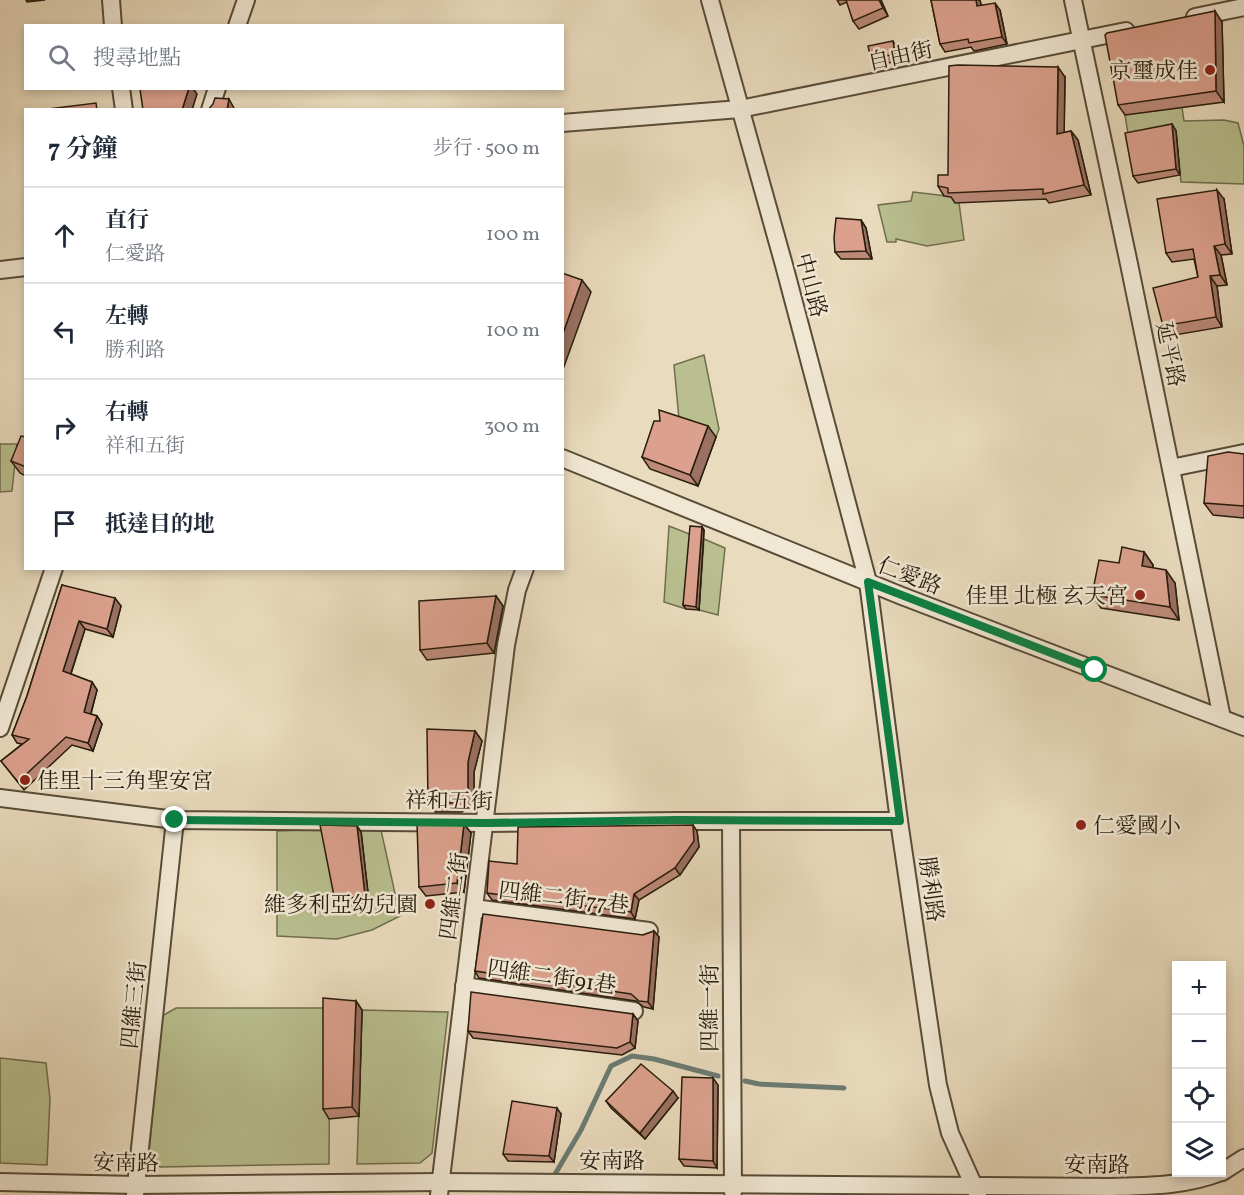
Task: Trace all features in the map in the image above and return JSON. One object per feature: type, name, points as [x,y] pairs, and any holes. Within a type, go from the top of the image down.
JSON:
[{"type":"street","points":[[111,0],[113,24]]},
{"type":"street","points":[[238,24],[246,0]]},
{"type":"street","name":"中山路","points":[[710,0],[868,582]]},
{"type":"street","name":"延平路","points":[[1073,0],[1222,718]]},
{"type":"street","points":[[1178,21],[1244,7]]},
{"type":"street","name":"自由街","points":[[564,123],[740,109],[1146,27]]},
{"type":"street","points":[[121,90],[124,108]]},
{"type":"street","points":[[211,108],[216,90]]},
{"type":"street","points":[[0,270],[24,267]]},
{"type":"street","points":[[1171,468],[1244,453]]},
{"type":"street","name":"仁愛路","points":[[564,462],[1244,727]]},
{"type":"street","points":[[0,728],[53,570]]},
{"type":"street","name":"四維二街","points":[[439,1188],[486,823],[506,645],[517,590],[524,570]]},
{"type":"street","name":"勝利路","points":[[868,582],[938,1085],[950,1133],[976,1191]]},
{"type":"street","name":"祥和五街","points":[[0,798],[175,820],[486,823],[900,821]]},
{"type":"street","name":"四維三街","points":[[136,1190],[175,820]]},
{"type":"street","name":"四維一街","points":[[730,821],[733,1189]]},
{"type":"street","name":"四維二街77巷","points":[[474,908],[649,931]]},
{"type":"street","name":"四維二街91巷","points":[[464,986],[634,1011]]},
{"type":"street","name":"安南路","points":[[1226,1169],[1244,1158]]},
{"type":"street","name":"安南路","points":[[0,1182],[136,1190],[439,1188],[976,1191],[1152,1186],[1208,1177]]},
{"type":"green space","points":[[1182,107],[1184,121],[1224,120],[1238,123],[1244,146],[1244,184],[1181,182],[1176,131],[1129,140],[1125,115]]},
{"type":"green space","points":[[913,192],[955,197],[959,203],[964,240],[927,246],[896,239],[896,242],[887,242],[878,205],[911,201]]},
{"type":"green space","points":[[704,355],[719,429],[716,437],[680,430],[674,365]]},
{"type":"green space","points":[[0,444],[17,444],[12,491],[0,492]]},
{"type":"green space","points":[[669,526],[692,535],[686,609],[664,602]]},
{"type":"green space","points":[[704,539],[725,548],[718,615],[699,610]]},
{"type":"green space","points":[[324,829],[369,902],[361,829],[381,830],[400,916],[372,930],[337,939],[277,936],[277,831]]},
{"type":"green space","points":[[176,1008],[330,1008],[329,1164],[160,1167],[149,1152],[162,1016]]},
{"type":"green space","points":[[362,1010],[448,1012],[432,1153],[420,1163],[357,1164]]},
{"type":"green space","points":[[0,1058],[46,1063],[50,1099],[47,1165],[0,1163]]},
{"type":"building","points":[[846,0],[879,0],[883,8],[853,21]]},
{"type":"building","points":[[931,0],[976,0],[977,6],[995,3],[1002,37],[969,43],[968,39],[940,44]]},
{"type":"building","points":[[1215,11],[1216,91],[1118,105],[1105,35],[1107,33]]},
{"type":"building","points":[[893,41],[895,54],[871,59],[868,46]]},
{"type":"building","points":[[949,66],[1058,67],[1057,134],[1071,131],[1084,185],[1043,194],[1043,189],[948,193],[948,188],[938,186],[938,175],[948,175]]},
{"type":"building","points":[[140,90],[188,90],[183,108],[143,108]]},
{"type":"building","points":[[215,98],[229,99],[227,108],[210,108]]},
{"type":"building","points":[[96,103],[97,108],[56,108]]},
{"type":"building","points":[[1172,124],[1176,169],[1133,176],[1125,133]]},
{"type":"building","points":[[1217,190],[1225,244],[1214,246],[1220,275],[1210,276],[1216,317],[1163,326],[1153,288],[1198,277],[1193,249],[1166,253],[1157,199]]},
{"type":"building","points":[[836,218],[861,220],[866,251],[835,252]]},
{"type":"building","points":[[564,274],[582,280],[564,330]]},
{"type":"building","points":[[659,410],[708,426],[690,475],[642,457],[654,421],[660,421]]},
{"type":"building","points":[[21,436],[24,437],[24,466],[11,461]]},
{"type":"building","points":[[1228,452],[1244,454],[1244,506],[1204,503],[1208,456]]},
{"type":"building","points":[[690,526],[702,527],[696,607],[683,605]]},
{"type":"building","name":"佳里 北極 玄天宮","points":[[1122,547],[1144,552],[1142,566],[1166,570],[1170,607],[1092,595],[1099,560],[1119,563]]},
{"type":"building","points":[[62,585],[115,598],[107,629],[79,621],[63,671],[92,682],[84,712],[97,716],[88,743],[66,737],[18,782],[1,761],[29,739],[12,735],[27,696]]},
{"type":"building","points":[[496,596],[487,643],[420,650],[419,601]]},
{"type":"building","points":[[427,729],[475,731],[468,762],[468,792],[455,803],[428,802]]},
{"type":"building","points":[[417,823],[464,824],[457,883],[419,887]]},
{"type":"building","points":[[320,825],[357,826],[365,895],[335,901]]},
{"type":"building","points":[[693,825],[694,841],[675,868],[634,894],[631,912],[487,893],[489,861],[517,864],[518,827]]},
{"type":"building","points":[[483,914],[643,935],[654,931],[648,1002],[639,1001],[631,994],[475,971]]},
{"type":"building","points":[[471,992],[633,1014],[630,1042],[617,1048],[468,1031]]},
{"type":"building","points":[[323,998],[356,1001],[352,1107],[323,1109]]},
{"type":"building","points":[[641,1064],[673,1091],[640,1133],[606,1101]]},
{"type":"building","points":[[682,1077],[713,1078],[713,1161],[679,1159]]},
{"type":"building","points":[[512,1101],[557,1108],[549,1156],[503,1154]]},
{"type":"waterway","points":[[554,1176],[581,1130],[611,1066],[632,1056],[654,1059],[718,1076]]},
{"type":"waterway","points":[[745,1081],[759,1084],[844,1088]]},
{"type":"place","name":"京璽成佳","points":[[1210,70]]},
{"type":"place","name":"佳里 北極 玄天宮","points":[[1140,595]]},
{"type":"place","name":"佳里十三角聖安宮","points":[[25,780]]},
{"type":"place","name":"仁愛國小","points":[[1081,825]]},
{"type":"place","name":"維多利亞幼兒園","points":[[430,904]]},
{"type":"route","points":[[175,820],[486,823],[678,820],[900,821],[868,582],[1095,670]]}]
